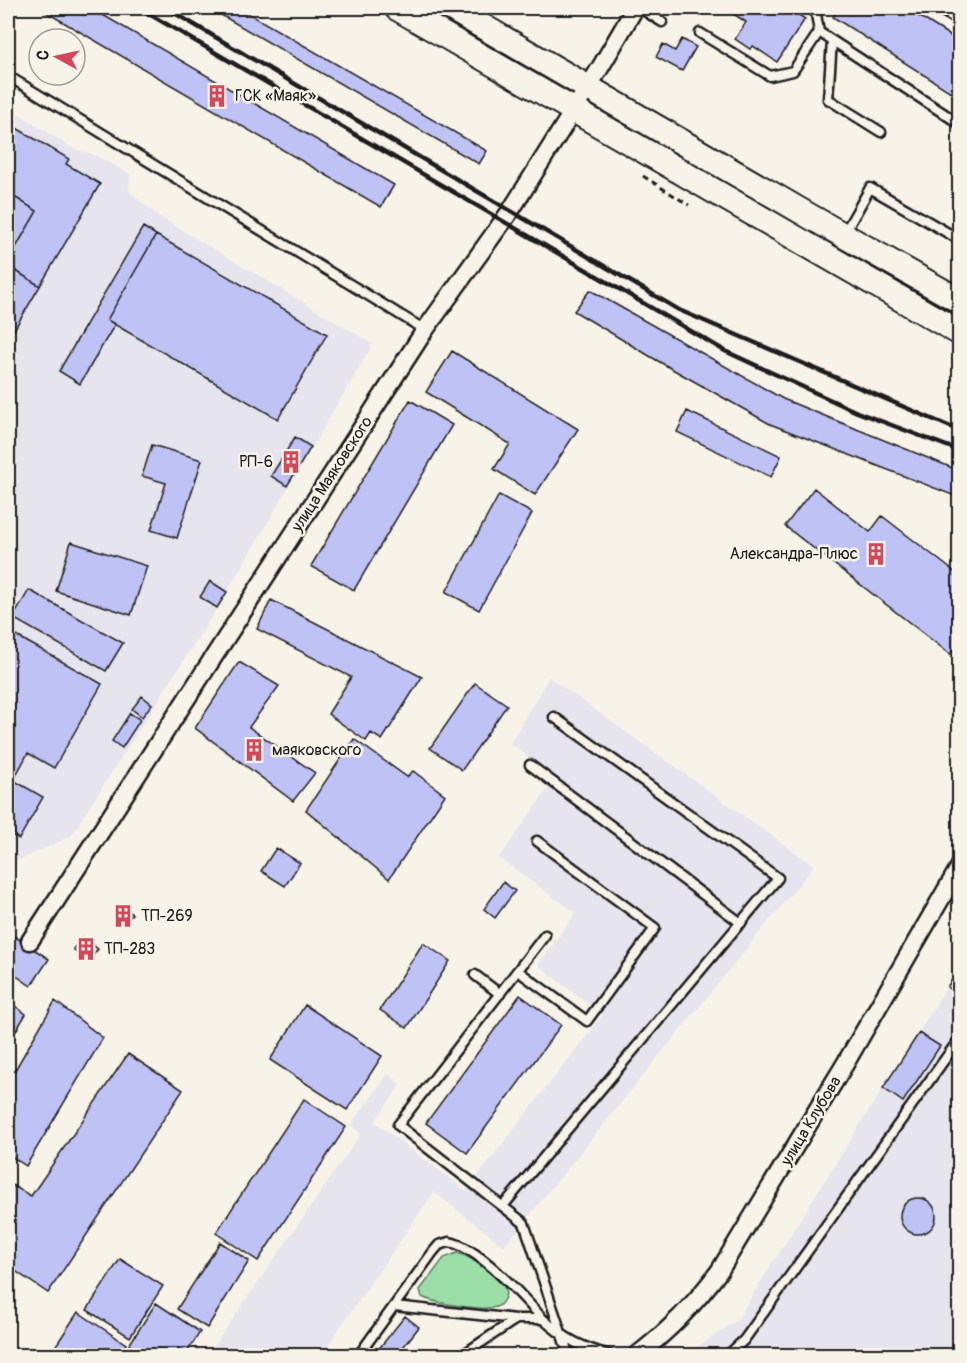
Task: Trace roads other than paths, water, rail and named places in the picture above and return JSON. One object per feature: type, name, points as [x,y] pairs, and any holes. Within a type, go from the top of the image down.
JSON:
[{"type":"main road","points":[[397,8],[960,333]]},
{"type":"main road","points":[[450,8],[843,236],[960,301]]},
{"type":"street","name":"улица Маяковского","points":[[30,941],[425,330],[511,210],[637,8]]},
{"type":"street","name":"улица Клубова","points":[[636,1356],[673,1325],[706,1290],[720,1270],[845,1064],[960,866]]},
{"type":"lane","points":[[637,8],[662,22]]},
{"type":"lane","points":[[700,33],[770,76],[792,71],[819,32],[815,8]]},
{"type":"lane","points":[[937,8],[960,21]]},
{"type":"lane","points":[[819,32],[960,124]]},
{"type":"lane","points":[[832,41],[828,99],[881,132]]},
{"type":"lane","points":[[8,76],[425,330]]},
{"type":"lane","points":[[843,236],[870,188],[960,240]]},
{"type":"lane","points":[[503,1206],[778,878],[554,717]]},
{"type":"lane","points":[[530,765],[741,922]]},
{"type":"lane","points":[[518,970],[587,1021],[655,928],[537,841]]},
{"type":"lane","points":[[545,935],[398,1125],[524,1223],[569,1356]]},
{"type":"lane","points":[[475,975],[500,994]]},
{"type":"lane","points":[[727,1356],[744,1340],[960,1038]]},
{"type":"lane","points":[[358,1356],[433,1252],[440,1245],[449,1242],[471,1252],[514,1287],[563,1337],[613,1356]]},
{"type":"lane","points":[[394,1306],[516,1319],[543,1319]]},
{"type":"lane","points":[[461,1356],[516,1319]]},
{"type":"railway","points":[[139,8],[725,351],[857,412],[960,451]]},
{"type":"railway","points":[[166,8],[679,310],[960,431]]},
{"type":"place","name":"ГСК «Маяк»","points":[[217,96]]},
{"type":"place","name":"РП-6","points":[[291,462]]},
{"type":"place","name":"Александра-Плюс","points":[[876,554]]},
{"type":"place","name":"маяковского","points":[[254,750]]},
{"type":"place","name":"ТП-269","points":[[123,916]]},
{"type":"place","name":"ТП-283","points":[[86,949]]}]
